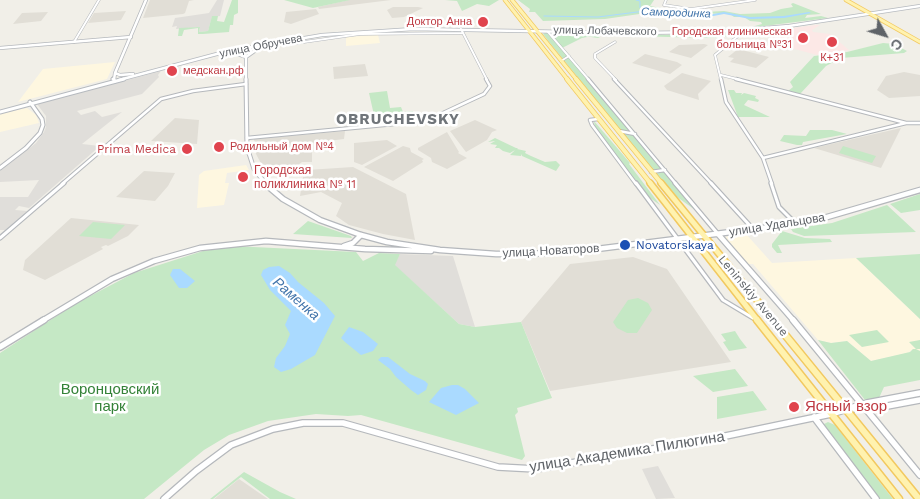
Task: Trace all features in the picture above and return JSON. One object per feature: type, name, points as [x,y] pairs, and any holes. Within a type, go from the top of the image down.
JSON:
[{"type":"main road","name":"Leninskiy Avenue","points":[[505,0],[899,499]]},
{"type":"main road","name":"Leninskiy Avenue","points":[[512,0],[919,499]]},
{"type":"main road","points":[[846,0],[872,13]]},
{"type":"main road","points":[[850,0],[920,40]]},
{"type":"street","points":[[74,42],[99,0]]},
{"type":"street","points":[[114,80],[115,73],[146,0]]},
{"type":"street","points":[[666,0],[664,5],[691,9],[755,0]]},
{"type":"street","name":"улица Лобачевского","points":[[536,30],[548,32],[664,33],[742,30],[920,5]]},
{"type":"street","name":"улица Обручева","points":[[0,111],[217,54],[322,34],[412,28],[529,30]]},
{"type":"street","name":"улица Обручева","points":[[370,30],[491,30]]},
{"type":"street","name":"улица Лобачевского","points":[[529,30],[662,32],[742,30]]},
{"type":"street","points":[[742,30],[716,55],[728,108],[763,158],[775,200],[796,224]]},
{"type":"street","points":[[247,138],[432,120],[487,92],[490,86],[462,31],[360,34],[314,39],[290,44],[285,43],[284,40]]},
{"type":"street","points":[[548,32],[718,234],[808,337],[920,475]]},
{"type":"street","name":"улица Обручева","points":[[124,78],[133,74],[236,48],[322,34]]},
{"type":"street","points":[[0,48],[130,37]]},
{"type":"street","points":[[615,42],[595,54],[595,58],[753,229]]},
{"type":"street","points":[[217,54],[247,56],[268,43]]},
{"type":"street","name":"улица Новаторов","points":[[247,56],[247,138],[250,157],[256,172],[276,194],[320,220],[361,235],[412,246],[440,250],[520,255],[589,250],[691,237]]},
{"type":"street","points":[[561,61],[569,56]]},
{"type":"street","points":[[115,73],[120,75],[133,74]]},
{"type":"street","points":[[720,75],[906,124]]},
{"type":"street","points":[[0,238],[161,99],[193,91],[246,84]]},
{"type":"street","points":[[0,168],[26,148],[40,133],[42,119],[30,103]]},
{"type":"street","points":[[598,119],[590,120],[592,125],[652,208],[723,300],[756,319]]},
{"type":"street","points":[[763,158],[906,124],[920,123]]},
{"type":"street","points":[[617,130],[635,134]]},
{"type":"street","points":[[651,172],[665,170]]},
{"type":"street","name":"улица Удальцова","points":[[691,237],[824,219],[920,190]]},
{"type":"street","points":[[335,246],[350,245],[361,235]]},
{"type":"street","name":"улица Новаторов","points":[[0,347],[112,279],[154,261],[200,248],[266,241],[424,251],[440,250]]},
{"type":"street","points":[[864,406],[920,393]]},
{"type":"street","points":[[864,406],[920,400]]},
{"type":"street","name":"улица Академика Пилюгина","points":[[164,499],[196,471],[231,445],[273,429],[303,423],[330,422],[358,426],[478,462],[498,467],[523,469],[560,466],[632,454],[864,406]]},
{"type":"street","points":[[814,417],[876,499]]},
{"type":"shaded area","points":[[150,0],[194,0],[189,1],[183,14],[143,18]]},
{"type":"shaded area","points":[[217,0],[224,0],[220,16],[212,17],[208,31],[199,32],[200,27],[176,29],[177,26],[172,27],[175,18],[209,13]]},
{"type":"shaded area","points":[[348,0],[391,0],[319,9],[318,7]]},
{"type":"shaded area","points":[[393,7],[423,8],[404,17],[392,18],[387,10]]},
{"type":"shaded area","points":[[316,9],[319,14],[291,24],[284,22],[286,12]]},
{"type":"shaded area","points":[[126,11],[121,20],[88,23],[94,13]]},
{"type":"shaded area","points":[[48,12],[41,21],[13,24],[22,13]]},
{"type":"shaded area","name":"Городская клиническая больница №31","points":[[820,25],[812,30],[813,32],[830,34],[849,50],[817,55],[787,47],[768,34],[752,33]]},
{"type":"shaded area","points":[[378,35],[380,43],[346,46],[346,37]]},
{"type":"shaded area","points":[[679,45],[708,45],[691,58],[669,52]]},
{"type":"shaded area","points":[[738,49],[769,57],[756,68],[730,62],[734,58],[728,57]]},
{"type":"shaded area","points":[[645,54],[682,65],[670,74],[632,63]]},
{"type":"shaded area","points":[[115,62],[107,79],[18,102],[43,69]]},
{"type":"shaded area","points":[[365,64],[368,76],[334,79],[333,67]]},
{"type":"shaded area","points":[[161,71],[158,75],[159,77],[142,94],[77,111],[81,115],[95,111],[102,117],[122,112],[82,144],[100,146],[29,208],[19,206],[15,210],[27,211],[5,230],[0,230],[0,197],[28,197],[39,180],[0,182],[0,171],[36,143],[44,132],[46,116],[37,104]]},
{"type":"shaded area","points":[[904,72],[920,75],[920,96],[889,98],[877,90],[886,76]]},
{"type":"shaded area","points":[[682,73],[711,81],[698,94],[699,100],[667,90],[664,86]]},
{"type":"shaded area","points":[[27,108],[36,115],[39,123],[0,132],[0,114]]},
{"type":"shaded area","points":[[175,118],[199,120],[197,144],[151,141]]},
{"type":"shaded area","points":[[475,120],[497,130],[492,132],[487,140],[466,152],[450,131]]},
{"type":"shaded area","points":[[901,128],[881,168],[814,148],[870,135]]},
{"type":"shaded area","points":[[345,131],[344,139],[312,143],[305,146],[312,150],[312,162],[302,162],[298,165],[300,166],[264,169],[256,154],[254,139]]},
{"type":"shaded area","points":[[447,132],[458,153],[467,158],[447,169],[432,162],[431,158],[418,150],[418,148]]},
{"type":"shaded area","points":[[387,140],[397,146],[362,165],[354,162],[354,143]]},
{"type":"shaded area","points":[[403,146],[410,148],[411,152],[424,159],[422,160],[423,162],[393,181],[364,167]]},
{"type":"shaded area","points":[[246,165],[249,170],[227,173],[225,183],[229,183],[224,205],[197,208],[199,175],[204,171]]},
{"type":"shaded area","points":[[353,167],[406,194],[415,240],[349,225],[336,216],[342,203],[321,192],[300,196],[304,171]]},
{"type":"shaded area","points":[[144,171],[175,173],[168,186],[155,201],[116,197]]},
{"type":"shaded area","points":[[71,218],[139,225],[128,236],[108,246],[101,247],[103,249],[45,280],[23,270],[25,260]]},
{"type":"shaded area","points":[[746,234],[772,263],[856,258],[920,319],[920,351],[913,349],[908,353],[871,361],[847,341],[831,343],[818,340],[753,264],[748,264],[725,237]]},
{"type":"shaded area","points":[[400,254],[453,256],[475,327],[459,324],[394,265]]},
{"type":"shaded area","points":[[633,257],[667,269],[731,362],[550,391],[521,322],[570,264]]},
{"type":"shaded area","points":[[658,466],[675,498],[656,499],[642,469]]},
{"type":"shaded area","points":[[239,479],[268,499],[214,499]]},
{"type":"green space","points":[[232,0],[238,0],[238,13],[234,15],[233,25],[230,25],[229,32],[198,34],[198,28],[184,30],[182,36],[178,36],[179,28],[200,27],[199,32],[208,31],[212,16],[218,16],[217,21],[224,22]]},
{"type":"green space","points":[[284,0],[350,0],[313,8]]},
{"type":"green space","points":[[445,0],[499,0],[489,6],[477,4],[462,11],[457,1]]},
{"type":"green space","points":[[518,0],[654,0],[650,6],[661,8],[660,11],[605,19],[543,21],[535,12],[529,12],[530,9]]},
{"type":"green space","points":[[793,3],[821,14],[807,15],[805,18],[821,16],[828,18],[756,27],[762,24],[761,22],[750,21],[744,17],[734,17],[730,14],[684,13],[724,11],[740,14],[770,13],[793,7],[791,4]]},
{"type":"green space","points":[[547,32],[674,35],[741,32],[736,36],[706,38],[598,35],[595,36],[600,37],[582,38],[562,48],[698,212],[670,192],[549,42],[543,34]]},
{"type":"green space","points":[[883,43],[894,44],[907,51],[904,53],[841,58],[826,66],[800,94],[788,91],[793,87],[790,82],[814,56],[847,52]]},
{"type":"green space","points":[[728,90],[742,93],[741,95],[744,93],[756,96],[755,98],[759,100],[758,102],[748,100],[744,105],[770,117],[738,117]]},
{"type":"green space","points":[[387,91],[390,108],[401,107],[403,112],[413,111],[415,121],[376,124],[369,93]]},
{"type":"green space","points":[[594,121],[630,163],[660,205],[646,195],[595,128]]},
{"type":"green space","points":[[810,130],[832,130],[847,134],[803,142],[802,145],[780,141],[784,135],[806,136]]},
{"type":"green space","points":[[495,138],[517,149],[526,151],[525,153],[545,162],[556,161],[560,165],[556,171],[522,156],[522,154],[521,156],[510,155],[515,150],[510,153],[503,151],[495,148],[497,145],[490,144],[495,141],[488,142]]},
{"type":"green space","points":[[843,146],[876,156],[872,163],[839,153]]},
{"type":"green space","points":[[920,194],[920,210],[901,213],[890,204]]},
{"type":"green space","points":[[887,205],[916,232],[804,236],[793,232],[791,229],[832,223]]},
{"type":"green space","points":[[308,221],[351,236],[352,238],[293,234]]},
{"type":"green space","points":[[93,222],[125,225],[111,239],[79,236]]},
{"type":"green space","points":[[782,231],[805,238],[830,239],[832,242],[778,245],[782,253],[777,253],[772,244]]},
{"type":"green space","name":"Воронцовский парк","points":[[233,246],[356,252],[363,261],[379,253],[400,254],[395,265],[459,324],[475,327],[521,322],[552,398],[517,408],[518,412],[515,415],[525,456],[522,460],[361,415],[316,414],[268,421],[229,435],[204,450],[144,499],[0,499],[0,353],[75,304],[134,273],[203,251]]},
{"type":"green space","points":[[920,254],[920,319],[856,258]]},
{"type":"green space","points":[[638,298],[648,303],[652,310],[637,333],[627,333],[617,328],[613,322],[628,300]]},
{"type":"green space","points":[[877,330],[889,342],[862,347],[849,335]]},
{"type":"green space","points":[[735,331],[747,348],[729,351],[723,342],[726,341],[721,334]]},
{"type":"green space","points":[[818,340],[831,343],[847,341],[871,361],[916,349],[920,351],[920,380],[884,387],[879,398],[865,400]]},
{"type":"green space","points":[[920,340],[920,349],[916,349],[909,342]]},
{"type":"green space","points":[[735,369],[748,386],[713,392],[693,376]]},
{"type":"green space","points":[[753,391],[767,410],[717,419],[717,397]]},
{"type":"green space","points":[[828,422],[835,425],[893,499],[879,499],[824,427],[824,424]]},
{"type":"green space","points":[[244,472],[296,499],[270,499],[241,477],[213,499],[210,499]]},
{"type":"water","name":"Раменка","points":[[279,266],[290,273],[324,303],[335,316],[315,355],[291,369],[281,372],[274,367],[276,358],[285,346],[290,334],[285,325],[291,311],[270,290],[261,275],[263,270],[269,267]]},
{"type":"water","points":[[173,269],[180,269],[195,281],[187,288],[179,288],[170,275]]},
{"type":"water","points":[[349,327],[363,332],[378,344],[373,351],[361,355],[341,338]]},
{"type":"water","points":[[381,357],[388,357],[410,374],[425,381],[428,384],[426,390],[418,395],[411,390],[378,360]]},
{"type":"water","points":[[458,385],[465,389],[479,403],[456,415],[429,402],[441,388]]},
{"type":"waterway","name":"Самородинка","points":[[544,16],[598,17],[645,11],[640,8],[640,1],[636,0]]},
{"type":"waterway","name":"Самородинка","points":[[645,11],[657,13],[667,11],[708,16],[724,13],[750,18],[784,17],[809,13]]},
{"type":"place","name":"Доктор Анна","points":[[483,22]]},
{"type":"place","name":"Городская клиническая больница №31","points":[[803,38]]},
{"type":"place","name":"К+31","points":[[832,42]]},
{"type":"place","name":"медскан.рф","points":[[172,71]]},
{"type":"place","name":"Родильный дом №4","points":[[219,147]]},
{"type":"place","name":"Prima Medica","points":[[187,149]]},
{"type":"place","name":"Городская поликлиника № 11","points":[[243,177]]},
{"type":"place","name":"Novatorskaya","points":[[625,245]]},
{"type":"place","name":"Ясный взор","points":[[794,407]]},
{"type":"district","name":"OBRUCHEVSKY","points":[[398,120]]}]
